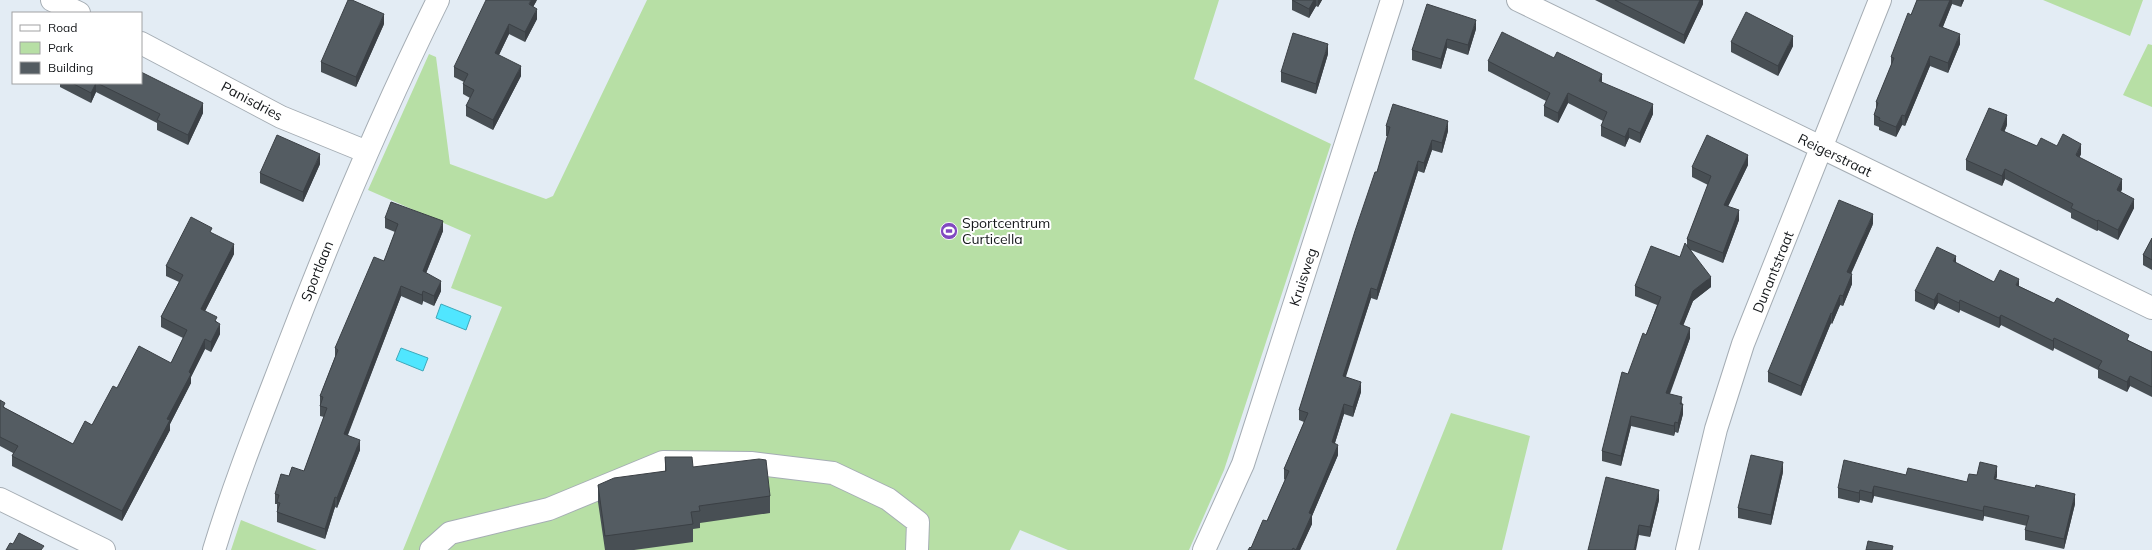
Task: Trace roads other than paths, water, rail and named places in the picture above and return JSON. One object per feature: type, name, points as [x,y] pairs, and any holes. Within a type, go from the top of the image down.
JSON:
[{"type":"street","points":[[52,0],[77,12]]},
{"type":"street","name":"Sportlaan","points":[[214,550],[227,509],[291,337],[367,152],[400,78],[438,0]]},
{"type":"street","name":"Kruisweg","points":[[1204,550],[1243,464],[1392,0]]},
{"type":"street","name":"Reigerstraat","points":[[1518,0],[2152,308]]},
{"type":"street","name":"Dunantstraat","points":[[1687,550],[1716,429],[1727,391],[1744,344],[1880,0]]},
{"type":"street","name":"Panisdries","points":[[142,44],[281,117],[367,152]]},
{"type":"street","points":[[431,550],[450,533],[549,509],[663,462],[751,463],[834,473],[888,499],[918,522],[917,550]]},
{"type":"street","points":[[0,499],[104,550]]},
{"type":"water","points":[[441,304],[471,316],[466,330],[436,318]]},
{"type":"water","points":[[401,348],[428,358],[423,371],[396,360]]},
{"type":"place","name":"Sportcentrum Curticella","points":[[949,231]]}]
